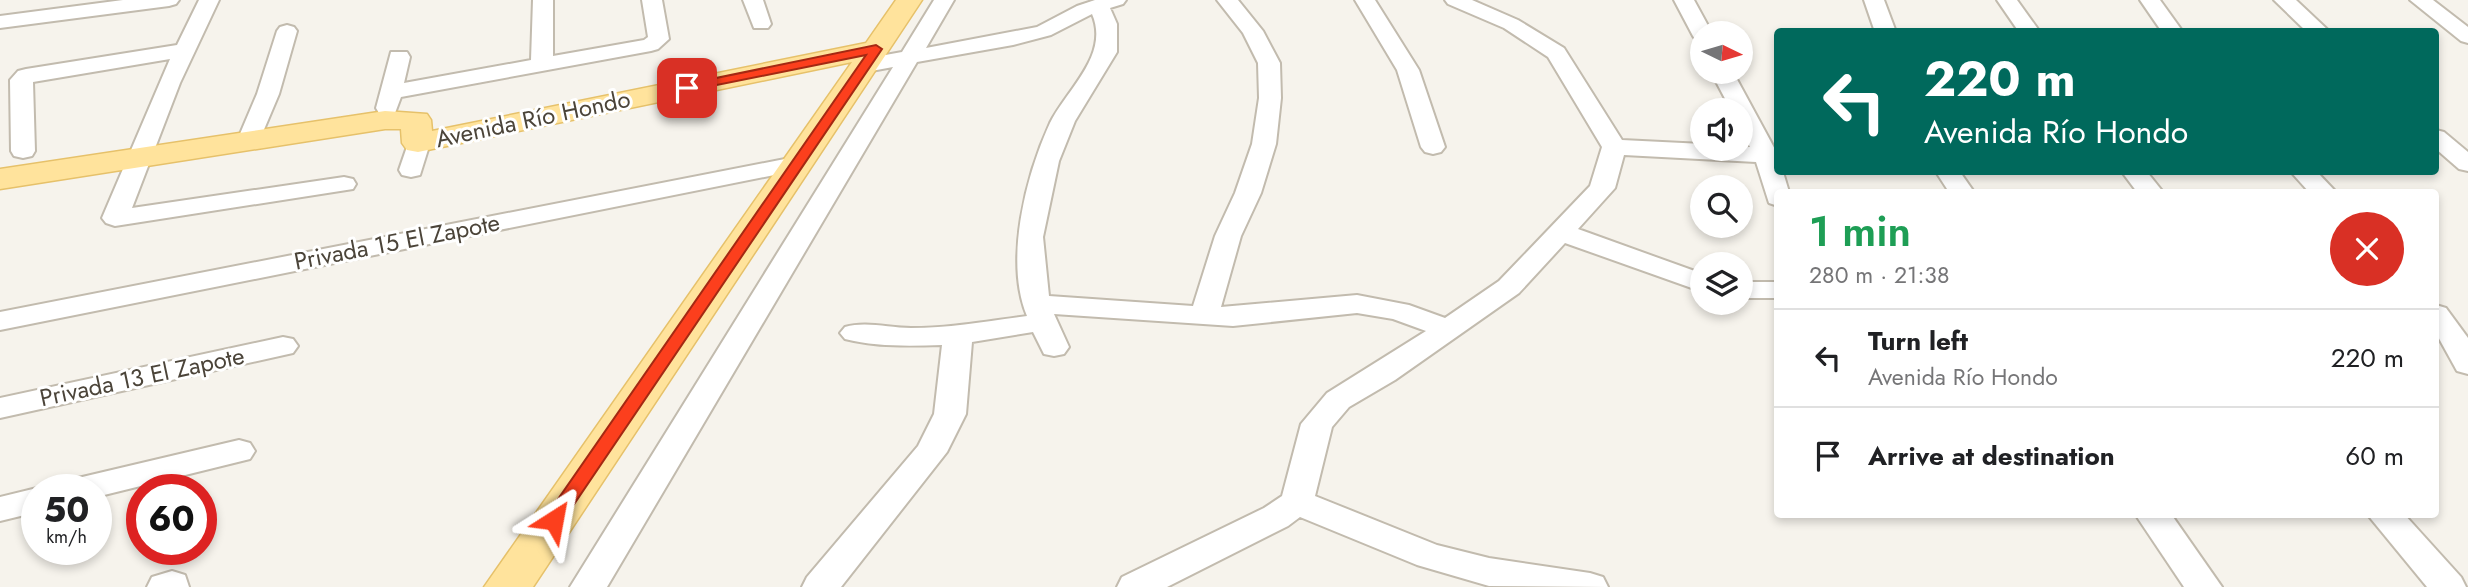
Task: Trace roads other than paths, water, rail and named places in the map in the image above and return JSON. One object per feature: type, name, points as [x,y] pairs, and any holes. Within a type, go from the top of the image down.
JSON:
[{"type":"main road","points":[[508,587],[795,164],[883,58],[909,0]]},
{"type":"main road","name":"Avenida Río Hondo","points":[[0,179],[249,141],[388,106],[416,120],[414,157],[883,58]]},
{"type":"street","points":[[0,22],[77,6],[169,0]]},
{"type":"street","points":[[209,0],[183,51],[115,218],[344,184]]},
{"type":"street","points":[[541,66],[543,0]]},
{"type":"street","points":[[399,57],[388,106],[541,66],[657,42],[659,39],[652,0]]},
{"type":"street","points":[[753,0],[761,24]]},
{"type":"street","points":[[588,587],[883,58],[944,0]]},
{"type":"street","points":[[1204,315],[1228,236],[1248,193],[1264,144],[1270,98],[1269,63],[1253,31],[1227,0]]},
{"type":"street","points":[[1366,0],[1408,70],[1433,147]]},
{"type":"street","points":[[1135,587],[1276,517],[1297,502],[1317,424],[1338,400],[1384,373],[1508,287],[1602,187],[1614,147],[1556,53],[1511,24],[1455,0]]},
{"type":"street","points":[[1684,0],[1695,21]]},
{"type":"street","points":[[1874,0],[1884,28]]},
{"type":"street","points":[[2007,0],[2027,28]]},
{"type":"street","points":[[2150,0],[2170,28]]},
{"type":"street","points":[[2284,0],[2316,28]]},
{"type":"street","points":[[2420,0],[2468,37]]},
{"type":"street","points":[[883,58],[1044,32],[1093,4],[1107,24],[1106,52],[1063,121],[1048,161],[1030,237],[1044,324]]},
{"type":"street","points":[[249,141],[268,94],[287,31]]},
{"type":"street","points":[[23,151],[21,80],[26,76],[183,51]]},
{"type":"street","points":[[1728,84],[1766,155],[1775,189]]},
{"type":"street","points":[[2439,140],[2468,164]]},
{"type":"street","points":[[1614,147],[1766,155]]},
{"type":"street","name":"Privada 15 El Zapote","points":[[0,321],[795,164]]},
{"type":"street","points":[[2136,175],[2148,189]]},
{"type":"street","points":[[2305,175],[2320,189]]},
{"type":"street","points":[[1560,232],[1690,279]]},
{"type":"street","points":[[1753,290],[1774,290]]},
{"type":"street","points":[[855,333],[910,337],[958,335],[1044,324],[1204,315],[1233,317],[1357,304],[1399,311],[1448,329]]},
{"type":"street","points":[[2439,317],[2450,328],[2453,351]]},
{"type":"street","points":[[820,587],[931,452],[950,414],[958,335]]},
{"type":"street","name":"Privada 13 El Zapote","points":[[0,408],[283,346]]},
{"type":"street","points":[[112,482],[239,451]]},
{"type":"street","points":[[1297,502],[1429,556],[1489,572],[1590,587]]},
{"type":"street","points":[[0,509],[21,504]]},
{"type":"street","points":[[2155,518],[2204,587]]},
{"type":"street","points":[[2388,518],[2448,587]]}]
